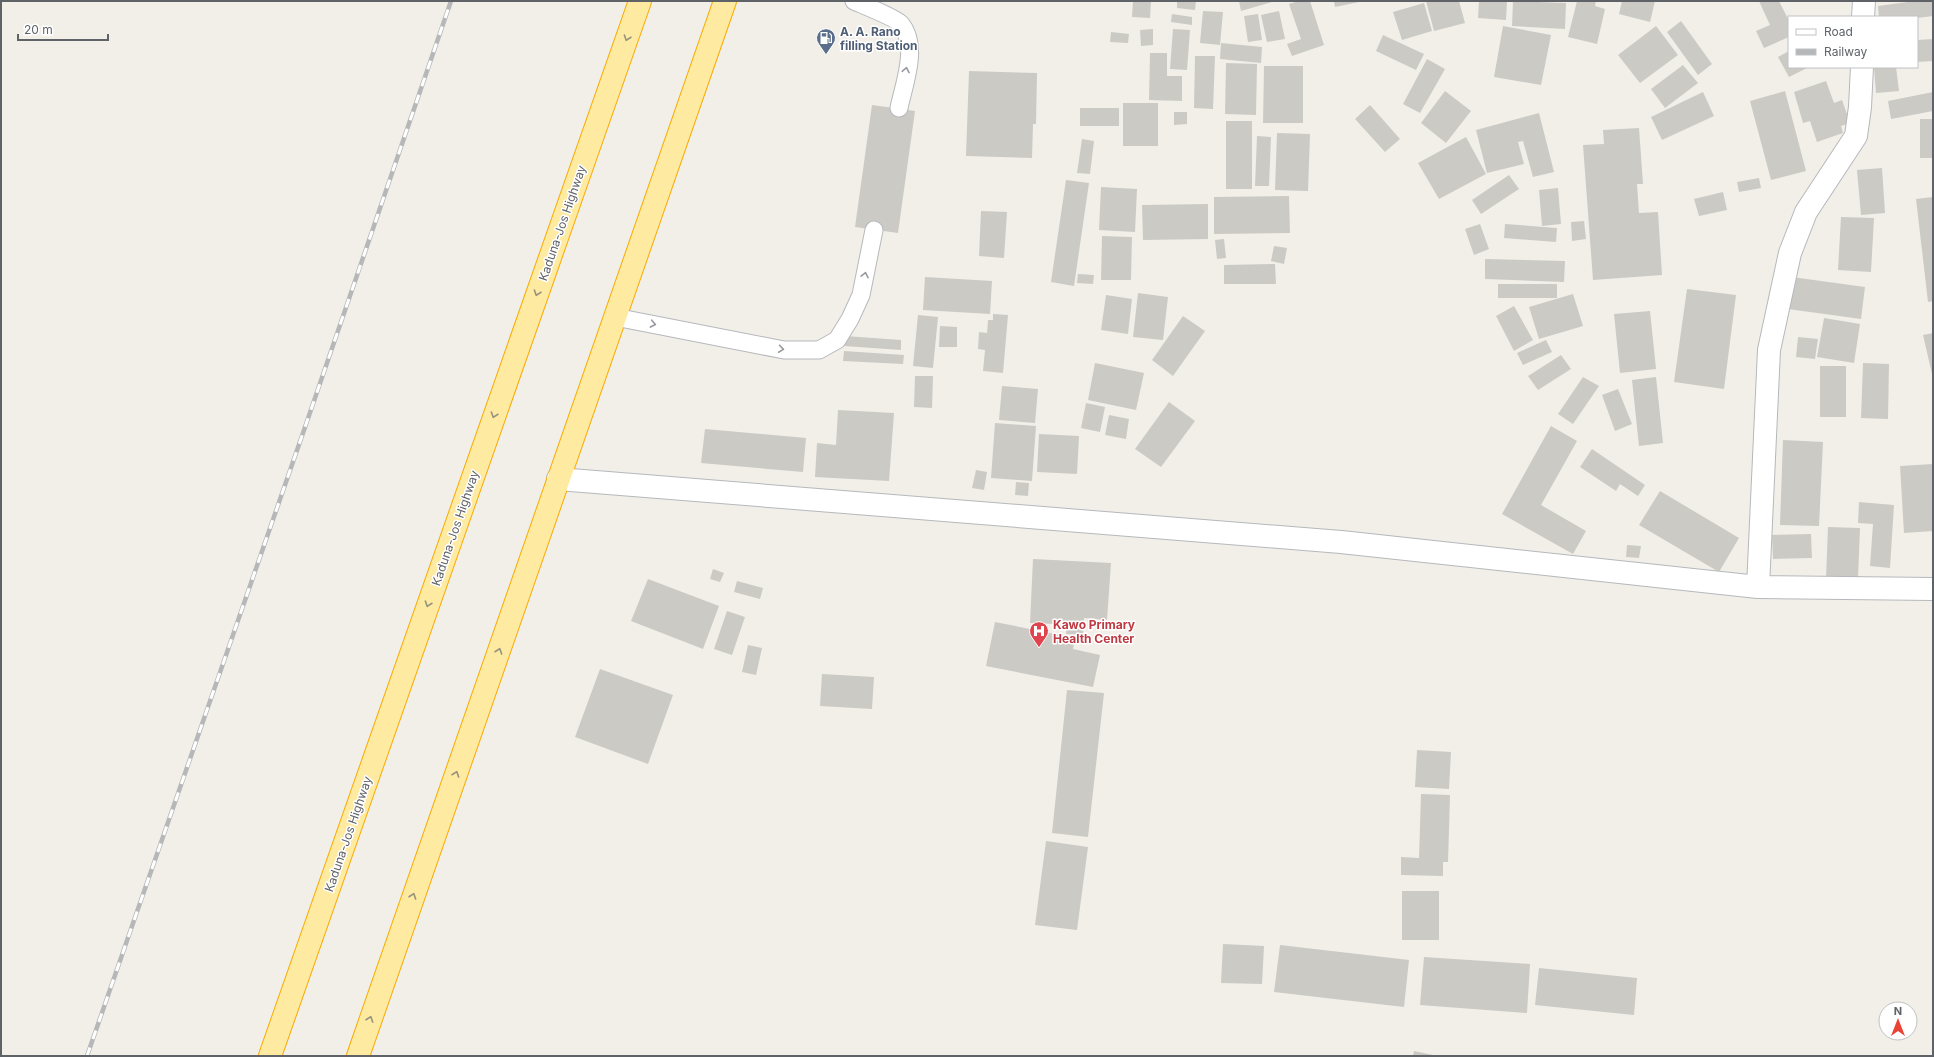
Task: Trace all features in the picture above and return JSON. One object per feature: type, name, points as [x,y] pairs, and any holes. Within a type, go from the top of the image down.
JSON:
[{"type":"highway","name":"Kaduna-Jos Highway","points":[[270,1056],[640,1]]},
{"type":"highway","points":[[358,1056],[725,1]]},
{"type":"street","points":[[1863,16],[1864,1]]},
{"type":"street","points":[[1758,588],[1769,350],[1790,253],[1806,212],[1856,136],[1860,107],[1862,68]]},
{"type":"street","points":[[558,479],[1341,542],[1758,588],[1933,589]]},
{"type":"lane","points":[[854,1],[901,23],[908,37],[910,52],[899,108]]},
{"type":"lane","points":[[615,317],[784,350],[819,350],[837,340],[850,319],[861,295],[874,230]]},
{"type":"building","points":[[1133,1],[1151,1],[1150,18],[1132,17]]},
{"type":"building","points":[[1177,1],[1196,1],[1195,10],[1177,8]]},
{"type":"building","points":[[1239,1],[1275,1],[1241,11]]},
{"type":"building","points":[[1299,1],[1310,1],[1324,45],[1292,56],[1287,44],[1301,39],[1289,4]]},
{"type":"building","points":[[1334,1],[1359,1],[1359,2],[1335,7]]},
{"type":"building","points":[[1426,1],[1459,1],[1465,23],[1434,31]]},
{"type":"building","points":[[1479,1],[1507,1],[1506,20],[1478,18]]},
{"type":"building","points":[[1513,1],[1566,3],[1565,29],[1512,26]]},
{"type":"building","points":[[1577,1],[1596,1],[1595,6],[1605,9],[1597,44],[1568,37]]},
{"type":"building","points":[[1622,1],[1655,1],[1650,22],[1619,14]]},
{"type":"building","points":[[1759,1],[1779,1],[1788,19],[1788,37],[1764,48],[1756,31],[1770,25]]},
{"type":"building","points":[[1915,1],[1933,1],[1933,16],[1918,18],[1918,16],[1879,16],[1878,6]]},
{"type":"building","points":[[1424,3],[1432,31],[1402,40],[1393,12]]},
{"type":"building","points":[[1203,11],[1223,12],[1220,45],[1200,43]]},
{"type":"building","points":[[1279,11],[1285,39],[1267,42],[1261,15]]},
{"type":"building","points":[[1172,14],[1192,17],[1192,25],[1171,22]]},
{"type":"building","points":[[1258,14],[1262,40],[1248,42],[1244,16]]},
{"type":"building","points":[[1681,21],[1712,64],[1698,75],[1667,32]]},
{"type":"building","points":[[1503,26],[1551,35],[1541,85],[1494,77]]},
{"type":"building","points":[[1656,26],[1678,55],[1640,83],[1618,55]]},
{"type":"building","points":[[1153,29],[1153,45],[1141,46],[1140,30]]},
{"type":"building","points":[[1173,29],[1190,30],[1187,70],[1170,69]]},
{"type":"building","points":[[1111,32],[1129,34],[1128,43],[1110,42]]},
{"type":"building","points":[[1383,35],[1424,54],[1416,70],[1376,51]]},
{"type":"building","points":[[1933,39],[1933,61],[1918,62],[1918,40]]},
{"type":"building","points":[[1221,43],[1262,47],[1261,63],[1220,59]]},
{"type":"building","points":[[1788,52],[1788,68],[1807,68],[1789,77],[1778,57]]},
{"type":"building","points":[[1150,53],[1167,53],[1167,76],[1182,76],[1182,101],[1149,100]]},
{"type":"building","points":[[1195,56],[1215,56],[1213,109],[1194,108]]},
{"type":"building","points":[[1427,59],[1445,69],[1420,113],[1403,104]]},
{"type":"building","points":[[1226,63],[1257,64],[1256,115],[1225,114]]},
{"type":"building","points":[[1683,65],[1698,83],[1665,108],[1651,89]]},
{"type":"building","points":[[1264,66],[1303,66],[1303,123],[1263,123]]},
{"type":"building","points":[[1874,68],[1896,68],[1899,91],[1876,93]]},
{"type":"building","points":[[969,71],[1037,73],[1036,124],[1033,124],[1032,158],[966,156]]},
{"type":"building","points":[[1826,81],[1834,103],[1842,100],[1850,123],[1841,126],[1843,133],[1817,142],[1810,121],[1803,123],[1794,92]]},
{"type":"building","points":[[1445,91],[1471,111],[1446,143],[1421,123]]},
{"type":"building","points":[[1785,91],[1806,171],[1771,180],[1750,101]]},
{"type":"building","points":[[1703,92],[1714,116],[1662,140],[1651,117]]},
{"type":"building","points":[[1933,92],[1933,111],[1891,119],[1888,101]]},
{"type":"building","points":[[1123,103],[1158,103],[1158,146],[1123,146]]},
{"type":"building","points":[[872,105],[915,111],[898,233],[855,227]]},
{"type":"building","points":[[1370,105],[1400,139],[1385,152],[1355,119]]},
{"type":"building","points":[[1080,108],[1119,108],[1119,126],[1080,126]]},
{"type":"building","points":[[1174,112],[1187,112],[1187,124],[1174,125]]},
{"type":"building","points":[[1539,113],[1554,172],[1533,177],[1523,141],[1518,142],[1524,164],[1487,173],[1476,130]]},
{"type":"building","points":[[1920,119],[1933,119],[1933,158],[1920,158]]},
{"type":"building","points":[[1226,121],[1252,121],[1252,189],[1226,189]]},
{"type":"building","points":[[1639,128],[1643,184],[1637,184],[1639,213],[1658,212],[1662,275],[1593,280],[1583,145],[1604,144],[1603,130]]},
{"type":"building","points":[[1277,133],[1310,134],[1308,191],[1275,190]]},
{"type":"building","points":[[1257,136],[1271,137],[1269,186],[1255,186]]},
{"type":"building","points":[[1466,137],[1486,174],[1439,199],[1418,163]]},
{"type":"building","points":[[1082,139],[1094,141],[1090,174],[1077,173]]},
{"type":"building","points":[[1882,168],[1885,213],[1861,215],[1857,170]]},
{"type":"building","points":[[1509,175],[1519,189],[1481,214],[1472,200]]},
{"type":"building","points":[[1759,178],[1761,188],[1739,192],[1737,182]]},
{"type":"building","points":[[1066,180],[1089,183],[1074,286],[1051,282]]},
{"type":"building","points":[[1101,187],[1137,189],[1135,232],[1099,230]]},
{"type":"building","points":[[1558,188],[1561,224],[1542,226],[1539,190]]},
{"type":"building","points":[[1723,192],[1727,210],[1699,216],[1694,199]]},
{"type":"building","points":[[1289,196],[1290,233],[1214,234],[1214,197]]},
{"type":"building","points":[[1933,197],[1933,301],[1928,302],[1916,199]]},
{"type":"building","points":[[1208,204],[1208,239],[1143,240],[1142,205]]},
{"type":"building","points":[[981,211],[1007,212],[1004,258],[979,256]]},
{"type":"building","points":[[1841,217],[1874,218],[1871,272],[1838,270]]},
{"type":"building","points":[[1584,221],[1586,239],[1572,241],[1571,222]]},
{"type":"building","points":[[1480,224],[1489,249],[1474,255],[1465,229]]},
{"type":"building","points":[[1505,224],[1557,228],[1556,242],[1504,238]]},
{"type":"building","points":[[1102,236],[1132,237],[1131,280],[1101,280]]},
{"type":"building","points":[[1224,239],[1226,258],[1217,259],[1215,240]]},
{"type":"building","points":[[1274,246],[1287,248],[1284,264],[1271,261]]},
{"type":"building","points":[[1485,259],[1565,261],[1564,282],[1485,279]]},
{"type":"building","points":[[1275,264],[1276,284],[1224,284],[1224,265]]},
{"type":"building","points":[[1078,274],[1094,275],[1093,284],[1077,283]]},
{"type":"building","points":[[925,277],[992,281],[990,314],[923,310]]},
{"type":"building","points":[[1792,277],[1865,287],[1861,319],[1788,309]]},
{"type":"building","points":[[1498,284],[1557,284],[1557,298],[1498,298]]},
{"type":"building","points":[[1687,289],[1736,295],[1724,389],[1674,382]]},
{"type":"building","points":[[1138,293],[1168,297],[1163,340],[1133,337]]},
{"type":"building","points":[[1573,294],[1583,326],[1539,339],[1529,307]]},
{"type":"building","points":[[1106,295],[1132,299],[1128,334],[1101,330]]},
{"type":"building","points":[[1514,306],[1533,340],[1514,351],[1496,316]]},
{"type":"building","points":[[1650,311],[1656,369],[1620,373],[1614,314]]},
{"type":"building","points":[[993,314],[1008,315],[1003,373],[983,371],[985,350],[978,349],[979,332],[987,333],[988,320],[993,320]]},
{"type":"building","points":[[918,315],[938,317],[933,368],[913,366]]},
{"type":"building","points":[[1183,316],[1205,331],[1173,376],[1152,360]]},
{"type":"building","points":[[1824,318],[1860,324],[1854,363],[1817,357]]},
{"type":"building","points":[[940,326],[957,327],[957,347],[939,347]]},
{"type":"building","points":[[1933,333],[1933,373],[1932,374],[1923,335]]},
{"type":"building","points":[[845,336],[901,340],[901,350],[844,346]]},
{"type":"building","points":[[1798,337],[1818,339],[1815,359],[1796,357]]},
{"type":"building","points":[[1546,340],[1552,352],[1523,365],[1517,353]]},
{"type":"building","points":[[844,351],[904,355],[903,364],[843,361]]},
{"type":"building","points":[[1561,355],[1571,369],[1538,390],[1528,376]]},
{"type":"building","points":[[1095,363],[1144,373],[1136,410],[1088,400]]},
{"type":"building","points":[[1863,363],[1889,364],[1888,419],[1861,418]]},
{"type":"building","points":[[1820,366],[1846,366],[1846,417],[1820,417]]},
{"type":"building","points":[[915,376],[933,376],[932,408],[914,407]]},
{"type":"building","points":[[1583,377],[1599,386],[1573,424],[1558,414]]},
{"type":"building","points":[[1656,377],[1663,443],[1639,446],[1632,380]]},
{"type":"building","points":[[1002,386],[1038,389],[1035,423],[999,420]]},
{"type":"building","points":[[1618,389],[1632,424],[1615,431],[1602,395]]},
{"type":"building","points":[[1169,402],[1195,421],[1161,467],[1135,449]]},
{"type":"building","points":[[1086,403],[1105,407],[1100,432],[1081,428]]},
{"type":"building","points":[[838,410],[894,413],[889,481],[815,477],[817,443],[836,445]]},
{"type":"building","points":[[1109,415],[1129,419],[1126,439],[1105,435]]},
{"type":"building","points":[[995,423],[1036,426],[1032,481],[991,478]]},
{"type":"building","points":[[1551,426],[1577,441],[1541,505],[1586,531],[1573,554],[1502,514]]},
{"type":"building","points":[[705,429],[806,438],[803,472],[701,463]]},
{"type":"building","points":[[1039,434],[1079,436],[1077,474],[1037,472]]},
{"type":"building","points":[[1783,440],[1823,442],[1819,526],[1780,525]]},
{"type":"building","points":[[1592,449],[1645,485],[1638,496],[1620,484],[1616,491],[1580,467]]},
{"type":"building","points":[[1933,464],[1933,531],[1904,533],[1900,466]]},
{"type":"building","points":[[976,470],[987,472],[984,490],[972,488]]},
{"type":"building","points":[[1016,482],[1029,483],[1028,496],[1015,495]]},
{"type":"building","points":[[1660,491],[1739,538],[1719,572],[1639,525]]},
{"type":"building","points":[[1859,502],[1894,505],[1890,568],[1870,566],[1873,524],[1858,523]]},
{"type":"building","points":[[1828,527],[1860,528],[1858,579],[1826,578]]},
{"type":"building","points":[[1811,534],[1812,558],[1773,559],[1772,535]]},
{"type":"building","points":[[1627,545],[1641,546],[1639,558],[1626,557]]},
{"type":"building","points":[[1033,559],[1111,563],[1107,620],[1084,618],[1083,635],[1066,634],[1067,621],[1055,620],[1055,624],[1030,623]]},
{"type":"building","points":[[713,569],[724,573],[720,582],[710,579]]},
{"type":"building","points":[[648,579],[719,606],[703,649],[631,621]]},
{"type":"building","points":[[737,581],[763,588],[760,599],[734,592]]},
{"type":"building","points":[[727,611],[745,617],[732,655],[714,649]]},
{"type":"building","points":[[995,622],[1075,638],[1073,649],[1100,655],[1093,687],[986,666]]},
{"type":"building","points":[[748,645],[762,648],[756,675],[742,672]]},
{"type":"building","points":[[600,669],[673,695],[648,764],[575,737]]},
{"type":"building","points":[[822,674],[874,677],[872,709],[820,706]]},
{"type":"building","points":[[1067,690],[1104,693],[1088,837],[1052,833]]},
{"type":"building","points":[[1417,750],[1451,752],[1449,789],[1415,787]]},
{"type":"building","points":[[1421,794],[1450,795],[1448,862],[1443,862],[1443,876],[1401,875],[1401,857],[1419,858]]},
{"type":"building","points":[[1046,841],[1088,847],[1077,930],[1035,925]]},
{"type":"building","points":[[1402,891],[1439,891],[1439,940],[1402,940]]},
{"type":"building","points":[[1223,944],[1264,946],[1262,984],[1221,983]]},
{"type":"building","points":[[1280,945],[1409,960],[1404,1007],[1274,992]]},
{"type":"building","points":[[1424,957],[1530,964],[1527,1013],[1420,1005]]},
{"type":"building","points":[[1539,968],[1637,978],[1634,1015],[1535,1005]]},
{"type":"building","points":[[1414,1051],[1433,1055],[1433,1056],[1413,1056]]},
{"type":"railway","points":[[87,1056],[451,1]]},
{"type":"place","name":"A. A. Rano filling Station","points":[[826,55]]},
{"type":"place","name":"Kawo Primary Health Center","points":[[1039,648]]}]
